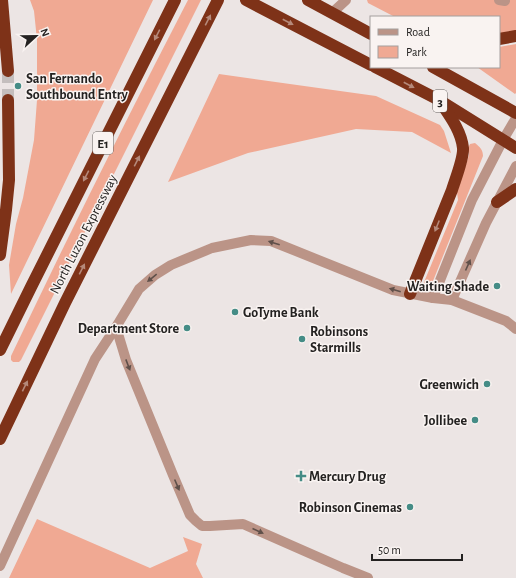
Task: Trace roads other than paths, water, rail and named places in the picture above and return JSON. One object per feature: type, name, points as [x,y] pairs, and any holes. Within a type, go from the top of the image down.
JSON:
[{"type":"highway","points":[[2,0],[8,71]]},
{"type":"highway","name":"North Luzon Expressway","points":[[0,350],[175,0]]},
{"type":"highway","name":"North Luzon Expressway","points":[[0,440],[65,303],[218,0]]},
{"type":"highway","points":[[308,0],[370,33]]},
{"type":"highway","points":[[250,2],[370,64]]},
{"type":"highway","points":[[332,13],[370,26]]},
{"type":"highway","points":[[500,39],[516,36]]},
{"type":"highway","name":"3","points":[[377,68],[439,100],[516,148]]},
{"type":"highway","name":"3","points":[[435,68],[516,113]]},
{"type":"highway","points":[[0,255],[9,180],[8,100]]},
{"type":"highway","points":[[410,294],[452,190],[463,149],[458,131],[439,100]]},
{"type":"highway","points":[[497,202],[516,190]]},
{"type":"street","points":[[332,13],[346,0]]},
{"type":"street","points":[[433,298],[472,200],[516,118]]},
{"type":"street","points":[[452,300],[497,202],[516,166]]},
{"type":"street","points":[[0,566],[95,359],[139,289],[155,275],[171,265],[212,248],[251,240],[271,241],[393,290],[433,298],[452,300],[506,321],[516,329]]},
{"type":"street","points":[[116,327],[126,360],[173,475],[190,515],[196,521],[202,526],[243,524],[368,578]]},
{"type":"tunnel","points":[[8,71],[8,100]]},
{"type":"place","name":"San Fernando Southbound Entry","points":[[18,86]]},
{"type":"place","name":"Waiting Shade","points":[[497,286]]},
{"type":"place","name":"GoTyme Bank","points":[[235,312]]},
{"type":"place","name":"Department Store","points":[[187,328]]},
{"type":"place","name":"Robinsons Starmills","points":[[302,339]]},
{"type":"place","name":"Greenwich","points":[[487,384]]},
{"type":"place","name":"Jollibee","points":[[475,420]]},
{"type":"place","name":"Mercury Drug","points":[[301,476]]},
{"type":"place","name":"Robinson Cinemas","points":[[410,507]]}]
